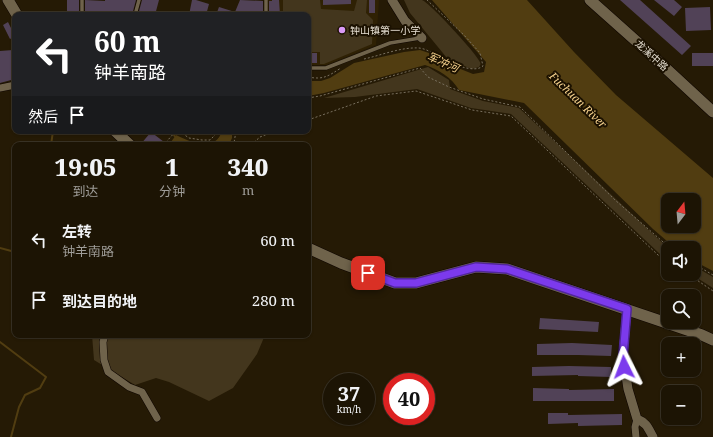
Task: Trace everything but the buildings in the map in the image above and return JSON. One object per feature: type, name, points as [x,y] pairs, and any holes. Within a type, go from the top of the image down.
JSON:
[{"type":"main road","points":[[8,0],[15,12]]},
{"type":"main road","name":"龙溪中路","points":[[590,0],[713,112]]},
{"type":"main road","name":"龙溪中路","points":[[599,0],[713,103]]},
{"type":"main road","points":[[118,134],[127,142]]},
{"type":"main road","points":[[311,249],[341,263],[395,283],[416,283],[476,267],[507,269],[627,309],[713,340]]},
{"type":"street","points":[[392,0],[405,21],[422,38]]},
{"type":"street","points":[[0,88],[12,86]]},
{"type":"street","points":[[627,309],[623,356],[628,389],[637,419],[635,427],[636,437]]},
{"type":"street","points":[[104,338],[104,360],[108,372],[129,387],[142,392],[157,418]]},
{"type":"street","points":[[637,419],[643,421],[653,437]]},
{"type":"lane","points":[[82,0],[82,12]]},
{"type":"lane","points":[[136,12],[139,0]]},
{"type":"lane","points":[[266,0],[266,12]]},
{"type":"lane","points":[[311,68],[326,68],[390,43],[422,38]]},
{"type":"path","points":[[359,60],[395,51],[421,48],[442,59],[463,67],[472,70],[480,69],[483,66],[480,53],[464,35],[427,0]]},
{"type":"path","points":[[311,78],[316,79],[329,76],[346,65]]},
{"type":"path","points":[[311,98],[420,68],[428,77],[449,87],[483,99],[520,107],[615,200],[662,241]]},
{"type":"path","points":[[311,119],[376,96],[416,91],[472,110],[511,116],[661,256]]},
{"type":"path","points":[[168,142],[167,141],[173,134]]},
{"type":"path","points":[[183,134],[188,138],[202,140],[210,140],[216,134]]},
{"type":"path","points":[[254,142],[260,137],[268,134]]},
{"type":"path","points":[[701,268],[713,275]]},
{"type":"path","points":[[698,281],[713,291]]},
{"type":"shaded area","name":"钟山镇第一小学","points":[[264,0],[379,0],[376,45],[326,65],[311,65],[311,12],[265,12]]},
{"type":"shaded area","name":"钟山镇第一小学","points":[[283,0],[320,0],[321,9],[354,11],[357,0],[367,0],[366,13],[373,20],[372,44],[324,64],[320,64],[320,52],[311,52],[311,12],[283,12]]},
{"type":"shaded area","points":[[404,0],[422,0],[427,3],[471,49],[480,62],[479,67],[472,69],[447,58],[410,13]]},
{"type":"shaded area","points":[[428,67],[449,80],[450,89],[483,101],[519,108],[661,241],[661,255],[511,114],[471,108],[417,89],[355,97],[324,98]]},
{"type":"shaded area","points":[[701,270],[713,277],[713,288],[701,280]]},
{"type":"shaded area","points":[[92,338],[264,338],[257,354],[233,388],[209,401],[169,382],[156,378],[135,385],[94,360]]},
{"type":"water","name":"Fuchuan River","points":[[432,0],[527,0],[574,52],[616,95],[713,178],[713,271],[701,265],[701,241],[667,241],[524,103],[459,90],[444,74],[425,65],[311,95],[311,81],[321,81],[330,78],[354,63],[404,52],[420,50],[473,74],[484,72],[486,62]]},
{"type":"water","points":[[221,134],[232,134],[230,142],[214,142],[219,138]]},
{"type":"water","points":[[176,135],[193,142],[171,142]]},
{"type":"waterway","name":"军冲河","points":[[51,142],[53,134]]},
{"type":"waterway","name":"军冲河","points":[[173,134],[176,138]]},
{"type":"waterway","name":"军冲河","points":[[0,248],[12,251]]},
{"type":"waterway","name":"军冲河","points":[[0,342],[46,377],[40,388],[25,395],[19,407],[11,437]]},
{"type":"place","name":"钟山镇第一小学","points":[[342,30]]},
{"type":"route","points":[[368,273],[395,283],[416,283],[476,267],[507,269],[627,309],[623,356],[624,367]]}]
